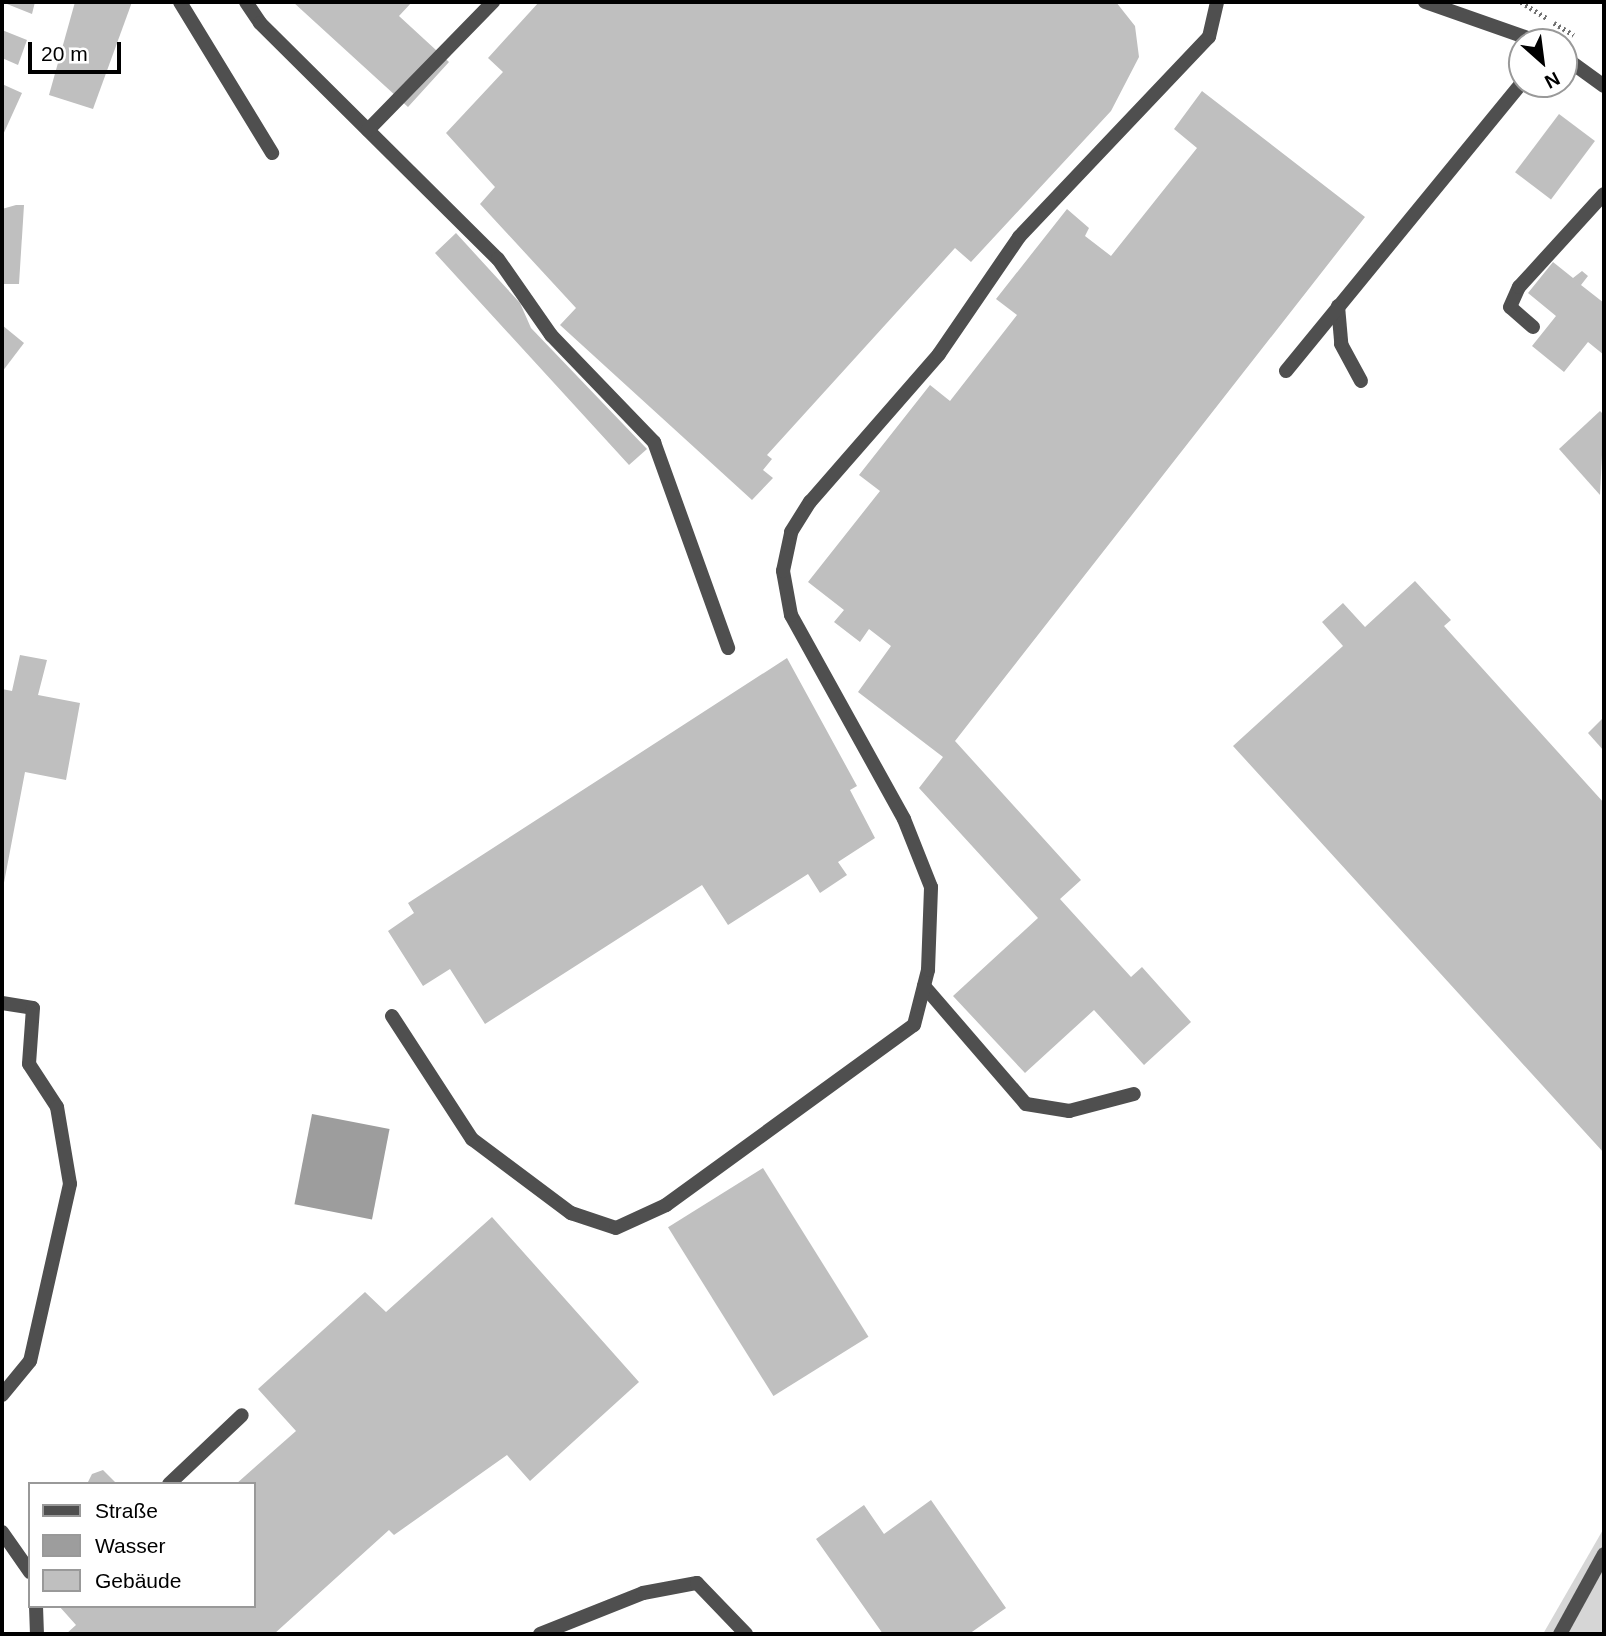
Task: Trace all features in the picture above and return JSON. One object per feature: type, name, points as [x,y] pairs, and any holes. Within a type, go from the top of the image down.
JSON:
[{"type":"street","points":[[180,2],[272,153]]},
{"type":"street","points":[[246,2],[368,130],[498,259],[551,335],[654,442],[728,648]]},
{"type":"street","points":[[368,130],[493,2]]},
{"type":"street","points":[[392,1016],[472,1139],[570,1213],[615,1228],[666,1205],[914,1025],[924,986],[931,887],[904,818],[791,615],[783,571],[791,533],[939,354],[1019,237],[1209,37],[1217,2]]},
{"type":"street","points":[[1436,3],[1508,30]]},
{"type":"street","points":[[1578,67],[1604,86]]},
{"type":"street","points":[[1286,371],[1510,98]]},
{"type":"street","points":[[1533,327],[1510,307],[1519,287],[1604,194]]},
{"type":"street","points":[[1338,306],[1340,344],[1361,381]]},
{"type":"street","points":[[924,986],[1026,1104],[1069,1111],[1134,1094]]},
{"type":"street","points":[[2,1003],[33,1008],[29,1064],[57,1107],[70,1184],[30,1361],[2,1395]]},
{"type":"street","points":[[171,1482],[242,1415]]},
{"type":"street","points":[[2,1532],[28,1569]]},
{"type":"street","points":[[1560,1634],[1604,1554]]},
{"type":"street","points":[[540,1634],[643,1593],[697,1583],[746,1634]]},
{"type":"street","points":[[36,1608],[37,1634]]},
{"type":"shaded area","points":[[1604,1528],[1604,1634],[1543,1634]]},
{"type":"water","points":[[312,1114],[390,1129],[372,1219],[294,1204]]},
{"type":"building","points":[[2,2],[35,2],[32,14]]},
{"type":"building","points":[[75,2],[132,2],[93,109],[49,95]]},
{"type":"building","points":[[293,2],[412,2],[399,16],[449,62],[408,107]]},
{"type":"building","points":[[539,2],[1116,2],[1135,26],[1139,57],[1111,111],[971,262],[955,248],[767,455],[772,459],[763,470],[773,478],[752,500],[560,325],[576,308],[480,204],[495,187],[446,133],[503,72],[488,58]]},
{"type":"building","points":[[2,30],[27,40],[18,65],[2,58]]},
{"type":"building","points":[[2,84],[22,93],[2,137]]},
{"type":"building","points":[[1202,91],[1365,217],[955,741],[1081,880],[1060,899],[1131,977],[1142,967],[1191,1022],[1144,1065],[1094,1010],[1025,1073],[953,996],[1038,918],[919,788],[943,757],[858,692],[891,646],[869,629],[860,642],[834,622],[844,610],[808,582],[880,491],[859,475],[930,385],[950,401],[1017,315],[996,299],[1067,209],[1089,228],[1085,236],[1111,256],[1197,148],[1174,129]]},
{"type":"building","points":[[1559,114],[1595,141],[1551,199],[1515,172]]},
{"type":"building","points":[[24,205],[19,284],[2,284],[2,209]]},
{"type":"building","points":[[456,233],[520,303],[531,328],[647,449],[629,465],[435,253]]},
{"type":"building","points":[[1553,262],[1573,278],[1582,271],[1588,276],[1581,285],[1604,303],[1604,355],[1588,342],[1564,372],[1532,346],[1556,316],[1528,293]]},
{"type":"building","points":[[2,325],[24,343],[2,372]]},
{"type":"building","points":[[1600,411],[1604,415],[1600,495],[1559,449]]},
{"type":"building","points":[[1415,581],[1451,620],[1444,626],[1604,803],[1604,1153],[1233,746],[1343,646],[1322,622],[1343,603],[1365,627]]},
{"type":"building","points":[[20,655],[47,660],[38,695],[80,703],[66,780],[25,772],[3,888],[2,689],[12,691]]},
{"type":"building","points":[[787,658],[857,786],[850,790],[875,838],[838,862],[847,875],[820,893],[808,874],[728,925],[702,885],[485,1024],[450,969],[423,986],[388,931],[414,913],[408,903]]},
{"type":"building","points":[[1604,717],[1604,751],[1588,733]]},
{"type":"building","points":[[763,1168],[868,1337],[773,1396],[668,1227]]},
{"type":"building","points":[[492,1217],[639,1382],[530,1481],[507,1455],[394,1535],[389,1530],[274,1634],[66,1634],[76,1625],[61,1608],[256,1608],[256,1482],[238,1482],[296,1431],[258,1389],[365,1292],[386,1312]]},
{"type":"building","points":[[103,1470],[115,1482],[88,1482],[92,1474]]},
{"type":"building","points":[[931,1500],[1006,1608],[969,1634],[883,1634],[816,1539],[864,1505],[884,1534]]}]
